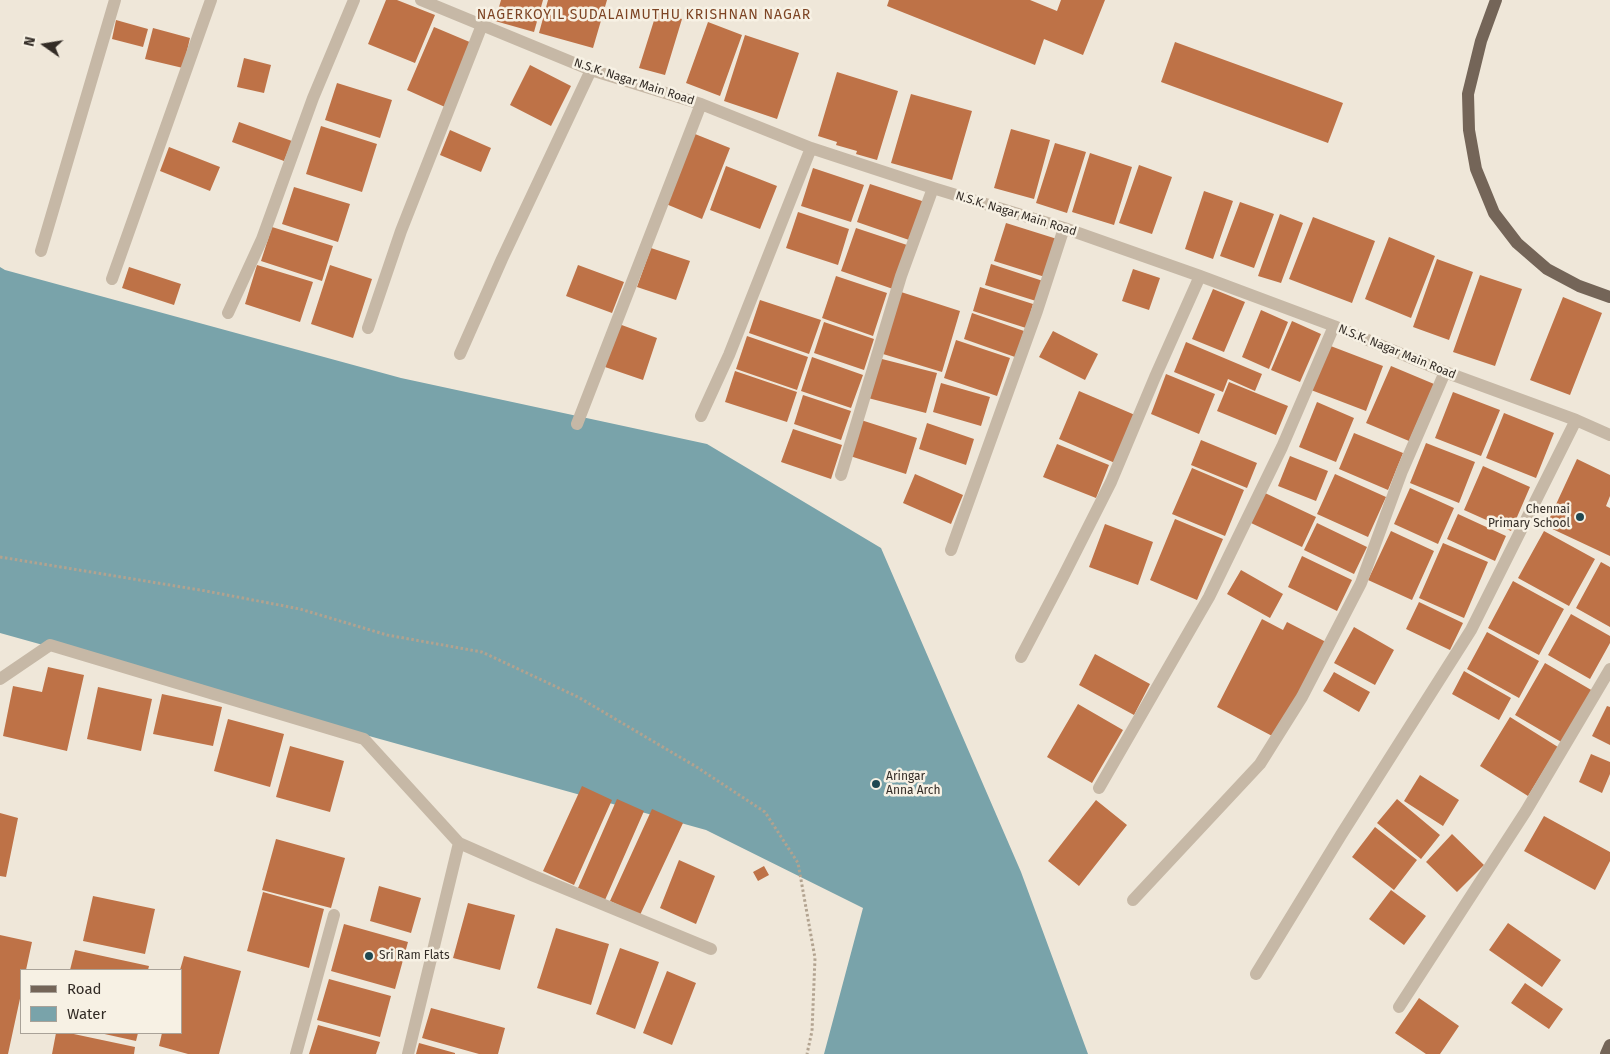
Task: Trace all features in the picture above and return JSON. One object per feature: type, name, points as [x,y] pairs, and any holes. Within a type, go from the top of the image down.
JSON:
[{"type":"main road","points":[[1496,0],[1481,41],[1468,94],[1469,130],[1476,169],[1494,213],[1517,243],[1547,269],[1579,286],[1610,297]]},
{"type":"main road","points":[[1606,1054],[1610,1045]]},
{"type":"street","points":[[41,251],[115,0]]},
{"type":"street","points":[[112,280],[202,30],[211,0]]},
{"type":"street","points":[[228,313],[262,239],[313,98],[354,0]]},
{"type":"street","name":"N.S.K. Nagar Main Road","points":[[421,0],[591,70],[701,104],[811,148],[1064,228],[1200,276],[1334,326],[1445,372],[1576,420],[1610,435]]},
{"type":"street","points":[[368,328],[401,232],[482,25]]},
{"type":"street","points":[[460,354],[502,259],[591,70]]},
{"type":"street","points":[[577,424],[701,104]]},
{"type":"street","points":[[701,416],[728,355],[811,148]]},
{"type":"street","points":[[841,475],[902,276],[933,188]]},
{"type":"street","points":[[951,550],[1037,311],[1064,228]]},
{"type":"street","points":[[1021,657],[1111,482],[1154,377],[1200,276]]},
{"type":"street","points":[[1099,788],[1209,597],[1282,447],[1334,326]]},
{"type":"street","points":[[1133,900],[1260,764],[1302,697],[1361,583],[1402,471],[1445,372]]},
{"type":"street","points":[[1256,974],[1341,835],[1471,630],[1576,420]]},
{"type":"street","points":[[0,678],[50,645],[364,739],[459,843],[711,949]]},
{"type":"street","points":[[1399,1007],[1526,811],[1610,669]]},
{"type":"street","points":[[408,1054],[459,843]]},
{"type":"street","points":[[296,1054],[334,915]]},
{"type":"path","points":[[0,557],[291,607],[387,635],[482,652],[578,697],[695,766],[765,812],[798,864],[815,958],[812,1031],[807,1054]]},
{"type":"water","points":[[0,267],[5,270],[401,378],[707,444],[881,548],[1021,872],[1088,1054],[824,1054],[863,908],[706,830],[0,633]]},
{"type":"building","points":[[386,0],[397,0],[435,15],[415,63],[368,44]]},
{"type":"building","points":[[501,0],[543,0],[534,32],[495,21]]},
{"type":"building","points":[[548,0],[607,0],[593,48],[539,33]]},
{"type":"building","points":[[889,0],[1030,0],[1057,11],[1061,0],[1105,0],[1083,55],[1044,39],[1035,65],[887,6]]},
{"type":"building","points":[[657,11],[682,19],[665,75],[639,68]]},
{"type":"building","points":[[116,20],[148,29],[143,47],[112,39]]},
{"type":"building","points":[[708,22],[742,35],[720,96],[686,83]]},
{"type":"building","points":[[434,27],[472,43],[445,107],[407,90]]},
{"type":"building","points":[[153,28],[190,38],[183,68],[145,59]]},
{"type":"building","points":[[745,35],[799,53],[777,119],[724,101]]},
{"type":"building","points":[[1175,42],[1343,103],[1328,143],[1161,82]]},
{"type":"building","points":[[244,58],[271,65],[264,93],[237,87]]},
{"type":"building","points":[[530,65],[571,86],[551,126],[510,105]]},
{"type":"building","points":[[837,72],[898,91],[877,160],[856,154],[857,151],[836,145],[837,142],[818,136]]},
{"type":"building","points":[[337,83],[392,100],[380,138],[325,120]]},
{"type":"building","points":[[911,94],[972,111],[952,180],[891,163]]},
{"type":"building","points":[[239,122],[292,141],[284,161],[232,142]]},
{"type":"building","points":[[321,126],[377,144],[362,192],[306,174]]},
{"type":"building","points":[[1011,129],[1050,140],[1034,199],[994,188]]},
{"type":"building","points":[[450,130],[491,148],[481,172],[440,155]]},
{"type":"building","points":[[695,134],[730,148],[702,219],[666,204]]},
{"type":"building","points":[[1055,143],[1086,152],[1067,213],[1036,203]]},
{"type":"building","points":[[169,147],[220,167],[210,191],[160,171]]},
{"type":"building","points":[[1090,153],[1132,167],[1114,225],[1072,212]]},
{"type":"building","points":[[1139,165],[1172,177],[1152,234],[1119,223]]},
{"type":"building","points":[[726,166],[777,186],[760,229],[710,210]]},
{"type":"building","points":[[813,168],[864,185],[851,222],[801,206]]},
{"type":"building","points":[[870,184],[925,202],[912,241],[857,222]]},
{"type":"building","points":[[294,187],[350,204],[338,242],[282,224]]},
{"type":"building","points":[[1204,191],[1233,201],[1213,259],[1185,249]]},
{"type":"building","points":[[1240,202],[1274,214],[1254,268],[1220,256]]},
{"type":"building","points":[[798,212],[849,229],[838,265],[786,248]]},
{"type":"building","points":[[1280,214],[1303,223],[1281,283],[1258,276]]},
{"type":"building","points":[[1313,217],[1375,241],[1352,303],[1289,279]]},
{"type":"building","points":[[1006,223],[1057,239],[1045,277],[994,261]]},
{"type":"building","points":[[272,227],[333,246],[322,281],[261,261]]},
{"type":"building","points":[[856,228],[907,245],[893,289],[841,271]]},
{"type":"building","points":[[1389,237],[1435,256],[1411,318],[1365,299]]},
{"type":"building","points":[[651,248],[690,261],[676,300],[637,287]]},
{"type":"building","points":[[1437,259],[1473,272],[1449,340],[1413,327]]},
{"type":"building","points":[[991,264],[1043,281],[1036,301],[985,285]]},
{"type":"building","points":[[257,265],[313,282],[300,322],[245,304]]},
{"type":"building","points":[[330,265],[372,279],[353,338],[311,324]]},
{"type":"building","points":[[578,265],[624,282],[612,313],[566,296]]},
{"type":"building","points":[[129,267],[181,284],[174,305],[122,288]]},
{"type":"building","points":[[1133,269],[1160,278],[1149,310],[1122,301]]},
{"type":"building","points":[[1480,275],[1522,289],[1495,366],[1453,352]]},
{"type":"building","points":[[836,276],[887,293],[873,336],[822,318]]},
{"type":"building","points":[[980,287],[1033,304],[1026,328],[973,311]]},
{"type":"building","points":[[1213,289],[1245,302],[1224,352],[1192,339]]},
{"type":"building","points":[[901,292],[960,311],[942,372],[883,354]]},
{"type":"building","points":[[1563,297],[1602,313],[1570,395],[1530,380]]},
{"type":"building","points":[[760,300],[821,320],[809,354],[749,333]]},
{"type":"building","points":[[1261,310],[1288,322],[1269,369],[1242,357]]},
{"type":"building","points":[[972,313],[1024,331],[1015,357],[964,339]]},
{"type":"building","points":[[1292,321],[1321,334],[1300,382],[1271,370]]},
{"type":"building","points":[[824,322],[874,339],[864,370],[814,353]]},
{"type":"building","points":[[619,324],[657,338],[643,380],[605,367]]},
{"type":"building","points":[[1053,331],[1098,354],[1085,380],[1039,357]]},
{"type":"building","points":[[747,336],[808,357],[797,390],[736,369]]},
{"type":"building","points":[[956,340],[1010,358],[997,396],[944,378]]},
{"type":"building","points":[[1186,342],[1262,374],[1255,391],[1228,379],[1223,392],[1174,372]]},
{"type":"building","points":[[1328,345],[1383,366],[1366,411],[1311,390]]},
{"type":"building","points":[[812,357],[863,375],[851,408],[801,391]]},
{"type":"building","points":[[878,358],[937,373],[926,413],[868,398]]},
{"type":"building","points":[[1391,366],[1434,384],[1409,441],[1366,423]]},
{"type":"building","points":[[735,371],[797,392],[787,422],[725,402]]},
{"type":"building","points":[[1166,374],[1215,394],[1199,434],[1151,414]]},
{"type":"building","points":[[1229,382],[1288,406],[1276,435],[1217,411]]},
{"type":"building","points":[[941,383],[990,397],[981,426],[933,412]]},
{"type":"building","points":[[1079,391],[1135,415],[1115,463],[1059,439]]},
{"type":"building","points":[[1453,392],[1500,410],[1481,456],[1435,438]]},
{"type":"building","points":[[803,395],[851,411],[841,440],[794,424]]},
{"type":"building","points":[[1317,402],[1354,418],[1336,462],[1299,447]]},
{"type":"building","points":[[1504,413],[1554,433],[1536,478],[1486,458]]},
{"type":"building","points":[[861,420],[917,438],[906,474],[850,456]]},
{"type":"building","points":[[927,423],[974,439],[966,465],[919,449]]},
{"type":"building","points":[[793,429],[842,445],[831,479],[781,462]]},
{"type":"building","points":[[1354,433],[1403,453],[1388,490],[1339,469]]},
{"type":"building","points":[[1201,440],[1257,463],[1247,488],[1191,465]]},
{"type":"building","points":[[1426,443],[1475,462],[1459,503],[1410,483]]},
{"type":"building","points":[[1057,444],[1109,465],[1096,498],[1043,477]]},
{"type":"building","points":[[1290,456],[1328,471],[1316,501],[1278,486]]},
{"type":"building","name":"Chennai Primary School","points":[[1577,459],[1610,475],[1610,496],[1606,506],[1610,508],[1610,556],[1546,526]]},
{"type":"building","points":[[1483,466],[1530,487],[1511,531],[1464,510]]},
{"type":"building","points":[[1192,468],[1244,490],[1225,536],[1172,514]]},
{"type":"building","points":[[915,474],[963,495],[951,524],[903,503]]},
{"type":"building","points":[[1335,474],[1386,497],[1368,537],[1317,514]]},
{"type":"building","points":[[1410,488],[1454,508],[1438,544],[1394,524]]},
{"type":"building","points":[[1265,493],[1316,517],[1302,547],[1251,523]]},
{"type":"building","points":[[1458,514],[1506,536],[1495,561],[1447,539]]},
{"type":"building","points":[[1175,519],[1223,539],[1197,600],[1150,580]]},
{"type":"building","points":[[1317,523],[1367,547],[1354,574],[1304,550]]},
{"type":"building","points":[[1105,524],[1153,542],[1138,585],[1089,567]]},
{"type":"building","points":[[1391,531],[1434,551],[1412,600],[1368,580]]},
{"type":"building","points":[[1544,531],[1595,559],[1569,606],[1518,578]]},
{"type":"building","points":[[1443,543],[1488,562],[1464,618],[1419,598]]},
{"type":"building","points":[[1302,556],[1352,580],[1337,611],[1288,587]]},
{"type":"building","points":[[1601,562],[1610,567],[1610,627],[1576,608]]},
{"type":"building","points":[[1241,570],[1283,594],[1270,618],[1227,594]]},
{"type":"building","points":[[1513,581],[1564,609],[1539,655],[1488,628]]},
{"type":"building","points":[[1419,602],[1463,623],[1450,650],[1406,629]]},
{"type":"building","points":[[1571,614],[1610,636],[1610,643],[1590,679],[1548,655]]},
{"type":"building","points":[[1262,619],[1283,630],[1287,622],[1326,642],[1276,738],[1217,707]]},
{"type":"building","points":[[1354,627],[1394,650],[1375,685],[1334,663]]},
{"type":"building","points":[[1487,632],[1539,661],[1519,698],[1467,669]]},
{"type":"building","points":[[1095,654],[1150,684],[1134,715],[1079,685]]},
{"type":"building","points":[[1545,663],[1593,691],[1563,743],[1515,715]]},
{"type":"building","points":[[48,667],[84,675],[67,751],[3,736],[13,686],[42,692]]},
{"type":"building","points":[[1464,671],[1511,698],[1499,720],[1452,694]]},
{"type":"building","points":[[1334,672],[1370,692],[1359,712],[1323,691]]},
{"type":"building","points":[[98,687],[152,699],[141,751],[87,739]]},
{"type":"building","points":[[162,694],[222,707],[213,746],[153,734]]},
{"type":"building","points":[[1078,704],[1123,730],[1092,783],[1047,757]]},
{"type":"building","points":[[1607,706],[1610,707],[1610,745],[1592,736]]},
{"type":"building","points":[[1510,717],[1558,747],[1528,796],[1480,766]]},
{"type":"building","points":[[228,719],[284,734],[270,787],[214,771]]},
{"type":"building","points":[[290,746],[344,761],[330,812],[276,797]]},
{"type":"building","points":[[1591,754],[1610,762],[1610,774],[1602,793],[1579,782]]},
{"type":"building","points":[[1420,775],[1459,800],[1443,826],[1404,801]]},
{"type":"building","points":[[582,786],[612,800],[574,885],[543,871]]},
{"type":"building","points":[[617,799],[644,811],[605,900],[578,888]]},
{"type":"building","points":[[1397,799],[1440,835],[1421,859],[1377,823]]},
{"type":"building","points":[[1096,800],[1127,825],[1079,886],[1048,861]]},
{"type":"building","points":[[652,809],[683,823],[640,915],[610,901]]},
{"type":"building","points":[[0,813],[18,818],[6,877],[0,876]]},
{"type":"building","points":[[1544,816],[1610,852],[1610,861],[1595,890],[1524,851]]},
{"type":"building","points":[[1375,827],[1417,860],[1394,890],[1352,857]]},
{"type":"building","points":[[1452,834],[1484,865],[1457,892],[1426,862]]},
{"type":"building","points":[[276,839],[345,858],[331,908],[262,890]]},
{"type":"building","points":[[679,860],[715,876],[696,924],[660,908]]},
{"type":"building","points":[[764,866],[769,875],[758,881],[753,872]]},
{"type":"building","points":[[379,886],[421,898],[411,933],[370,921]]},
{"type":"building","points":[[1391,890],[1426,916],[1404,945],[1369,919]]},
{"type":"building","points":[[263,892],[324,909],[309,968],[247,951]]},
{"type":"building","points":[[93,896],[155,909],[145,954],[83,941]]},
{"type":"building","points":[[468,903],[515,915],[500,970],[453,958]]},
{"type":"building","points":[[1508,923],[1561,960],[1542,987],[1489,950]]},
{"type":"building","name":"Sri Ram Flats","points":[[344,924],[408,942],[395,989],[331,971]]},
{"type":"building","points":[[556,928],[609,944],[591,1005],[537,988]]},
{"type":"building","points":[[0,935],[32,942],[26,969],[20,969],[20,999],[8,1054],[0,1054]]},
{"type":"building","points":[[620,948],[659,962],[635,1029],[596,1014]]},
{"type":"building","points":[[75,950],[149,966],[148,969],[70,969]]},
{"type":"building","points":[[184,956],[241,971],[219,1054],[188,1054],[159,1046],[162,1034],[182,1034],[182,969],[180,969]]},
{"type":"building","points":[[667,971],[696,983],[672,1045],[643,1033]]},
{"type":"building","name":"Sri Ram Flats","points":[[329,979],[391,996],[380,1037],[317,1020]]},
{"type":"building","points":[[1525,983],[1563,1009],[1549,1029],[1511,1003]]},
{"type":"building","points":[[1419,998],[1459,1026],[1440,1054],[1426,1054],[1395,1033]]},
{"type":"building","points":[[431,1008],[505,1028],[498,1054],[479,1054],[422,1038]]},
{"type":"building","points":[[318,1025],[380,1042],[376,1054],[309,1054]]},
{"type":"building","points":[[56,1034],[74,1034],[135,1047],[134,1054],[52,1054]]},
{"type":"building","points":[[104,1034],[138,1034],[136,1041]]},
{"type":"building","points":[[419,1043],[455,1053],[455,1054],[416,1054]]},
{"type":"place","name":"Chennai Primary School","points":[[1580,517]]},
{"type":"place","name":"Aringar Anna Arch","points":[[876,784]]},
{"type":"place","name":"Sri Ram Flats","points":[[369,956]]},
{"type":"district","name":"NAGERKOYIL SUDALAIMUTHU KRISHNAN NAGAR","points":[[644,15]]}]
